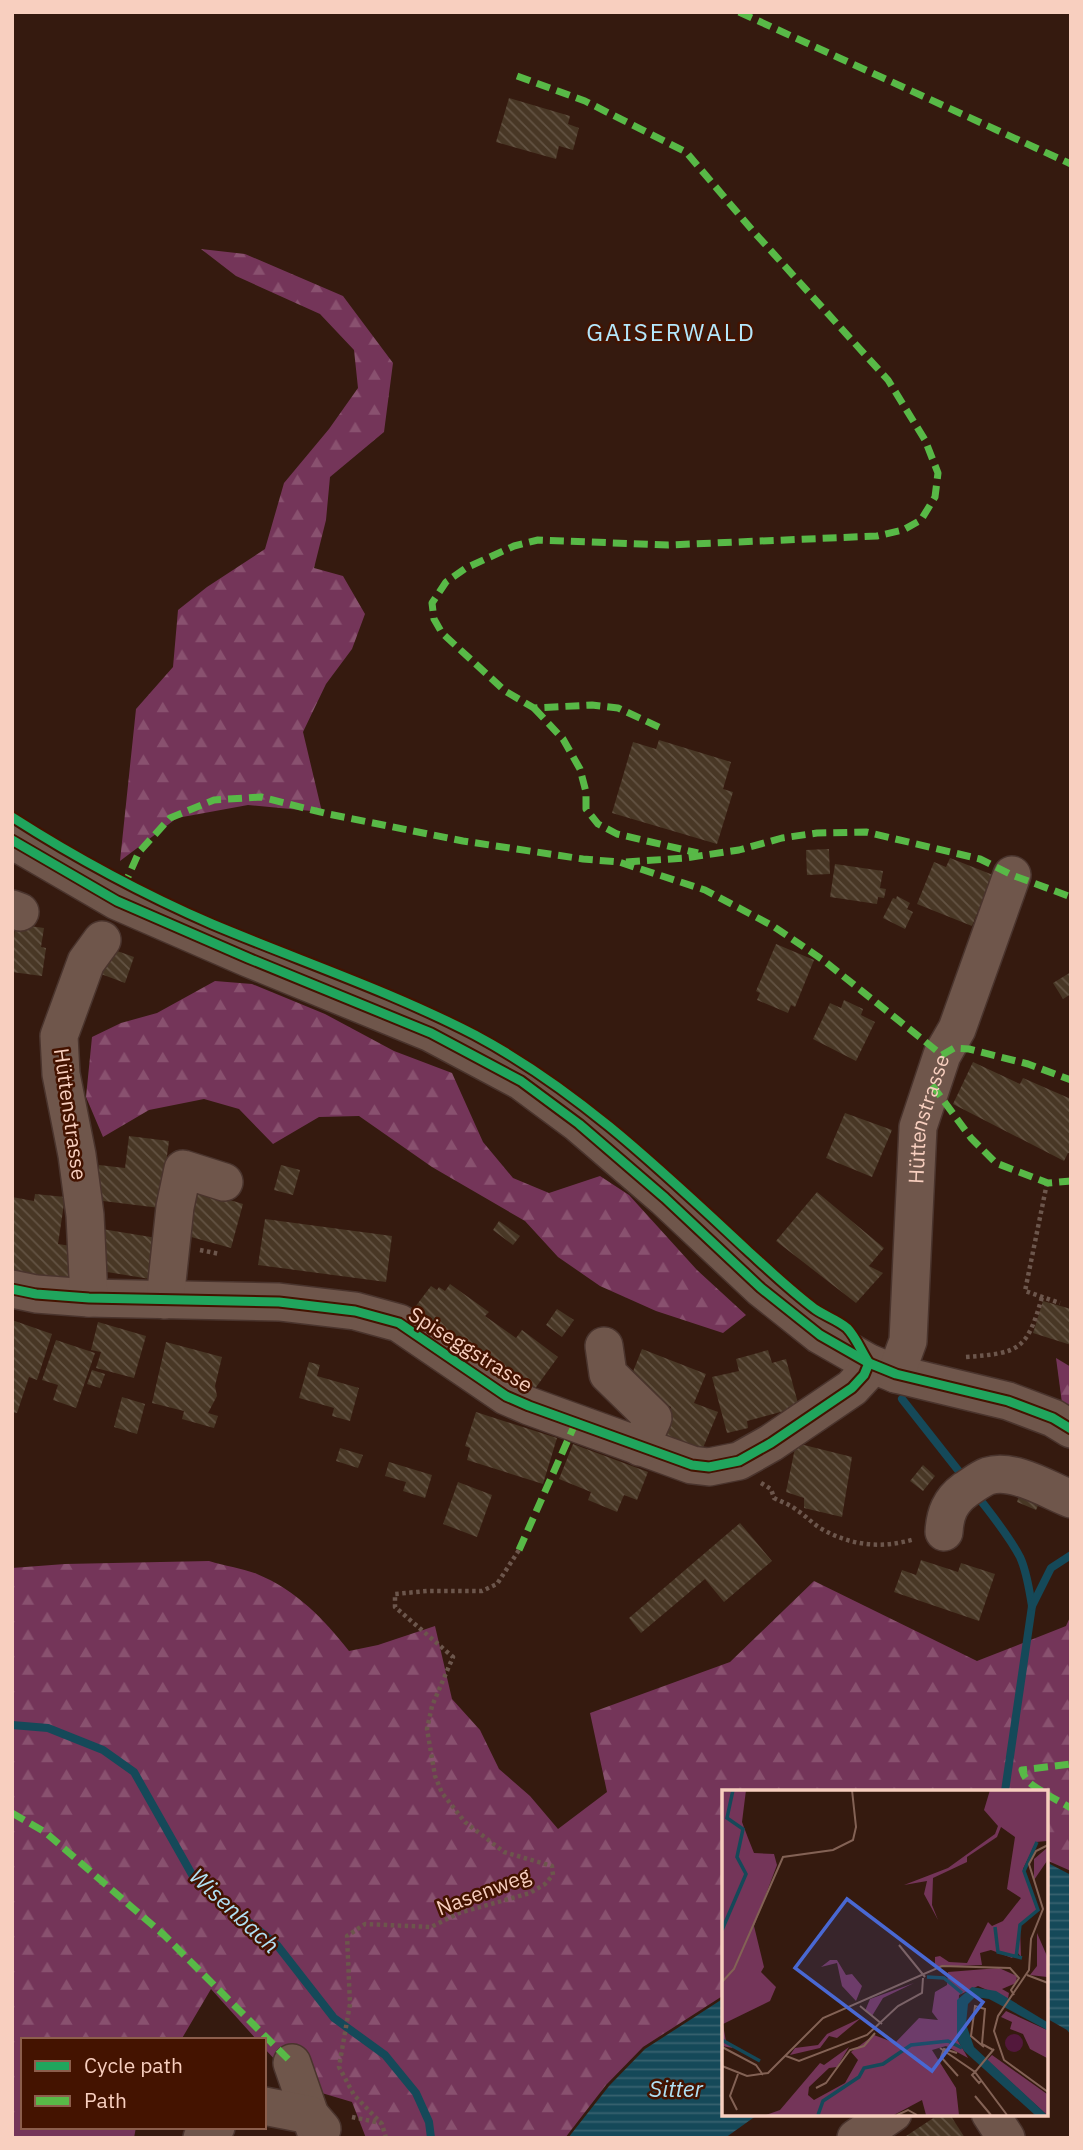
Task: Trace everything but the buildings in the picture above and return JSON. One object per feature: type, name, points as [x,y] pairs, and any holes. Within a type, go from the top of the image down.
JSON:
[{"type":"street","points":[[13,842],[117,901],[430,1033],[521,1081],[579,1125],[656,1190],[761,1289],[820,1335],[883,1369],[1008,1401],[1053,1418],[1071,1429]]},
{"type":"street","name":"Hüttenstrasse","points":[[883,1369],[908,1341],[918,1127],[942,1055],[957,1029],[1012,875]]},
{"type":"street","name":"Hüttenstrasse","points":[[89,1298],[85,1215],[78,1155],[61,1074],[59,1036],[86,962],[102,940]]},
{"type":"street","points":[[165,1300],[175,1207],[183,1170],[224,1182]]},
{"type":"street","name":"Spiseggstrasse","points":[[12,1289],[36,1294],[89,1298],[279,1302],[355,1311],[399,1323],[506,1395],[640,1447],[692,1465],[709,1467],[738,1461],[771,1443],[852,1388],[864,1376],[883,1369]]},
{"type":"street","points":[[604,1346],[608,1374],[653,1418],[640,1447]]},
{"type":"street","points":[[933,1534],[945,1519],[950,1505],[971,1487],[998,1475],[1018,1477],[1071,1499]]},
{"type":"street","points":[[292,2063],[319,2130]]},
{"type":"street","points":[[266,2107],[319,2130]]},
{"type":"street","points":[[856,2138],[890,2115]]},
{"type":"street","points":[[991,2115],[1006,2138]]},
{"type":"path","points":[[1047,1183],[1025,1291],[1060,1303]]},
{"type":"path","points":[[962,1357],[1014,1350],[1025,1341],[1033,1328],[1042,1297]]},
{"type":"path","points":[[774,1498],[796,1509],[817,1527],[846,1541],[873,1546],[898,1544],[933,1534]]},
{"type":"green space","points":[[201,249],[245,254],[343,296],[393,363],[384,432],[330,477],[326,520],[314,568],[343,576],[365,614],[352,649],[326,684],[303,732],[322,812],[248,805],[177,818],[120,861],[136,709],[173,667],[178,610],[207,587],[265,549],[284,483],[329,429],[358,388],[354,350],[320,314],[236,276]]},
{"type":"green space","points":[[215,981],[252,984],[325,1014],[394,1051],[452,1073],[483,1142],[513,1178],[549,1193],[600,1176],[629,1195],[697,1270],[746,1315],[723,1333],[656,1311],[600,1286],[558,1257],[525,1221],[432,1167],[359,1116],[319,1117],[273,1144],[239,1109],[204,1099],[149,1110],[103,1137],[86,1097],[92,1037],[121,1023],[157,1013]]},
{"type":"green space","points":[[1056,1358],[1071,1367],[1071,1409],[1062,1403]]},
{"type":"green space","points":[[209,1561],[251,1572],[297,1597],[330,1628],[349,1651],[378,1645],[435,1626],[452,1699],[480,1730],[499,1769],[530,1796],[558,1829],[607,1792],[590,1713],[730,1662],[814,1581],[977,1661],[1066,1626],[1071,1615],[1071,1871],[1048,1861],[1048,1790],[722,1790],[722,1996],[643,2047],[606,2085],[565,2138],[366,2138],[352,2102],[278,2080],[278,2063],[266,2050],[266,2038],[255,2038],[211,1989],[182,2038],[21,2038],[21,2129],[136,2129],[134,2138],[12,2138],[12,1568],[65,1564]]},
{"type":"water","points":[[1048,1863],[1071,1875],[1071,2035],[1048,2019]]},
{"type":"water","name":"Sitter","points":[[722,1999],[722,2115],[757,2115],[725,2138],[568,2138],[609,2086],[645,2049]]},
{"type":"waterway","points":[[902,1399],[965,1479]]},
{"type":"waterway","points":[[975,1493],[1020,1557],[1032,1606],[1005,1790]]},
{"type":"waterway","points":[[1032,1606],[1051,1568],[1071,1555]]},
{"type":"waterway","name":"Wisenbach","points":[[12,1725],[48,1728],[103,1750],[134,1772],[194,1878],[277,1945],[334,2018],[385,2055],[416,2093],[429,2122],[431,2138]]},
{"type":"marked path","points":[[739,12],[1071,164]]},
{"type":"marked path","points":[[517,76],[585,101],[686,152],[753,231],[888,380],[925,440],[938,473],[935,497],[921,520],[903,530],[877,536],[668,545],[538,540],[514,546],[466,568],[446,582],[432,603],[434,619],[442,633],[505,691],[534,708],[592,705],[618,708],[661,728]]},
{"type":"marked path","points":[[534,708],[563,739],[580,769],[586,792],[586,809],[598,824],[617,834],[698,853]]},
{"type":"marked path","points":[[123,888],[139,852],[170,818],[214,800],[261,797],[328,814],[463,841],[619,862],[705,890],[773,926],[823,960],[942,1055],[954,1048],[969,1049],[1028,1064],[1071,1080]]},
{"type":"marked path","points":[[626,862],[685,858],[739,850],[782,838],[817,833],[866,832],[980,859],[1012,875],[1071,897]]},
{"type":"marked path","points":[[932,1085],[971,1138],[996,1163],[1048,1183],[1071,1181]]},
{"type":"marked path","points":[[519,1550],[575,1424]]},
{"type":"marked path","points":[[1040,1790],[1027,1780],[1022,1770],[1071,1764]]},
{"type":"marked path","points":[[1048,1795],[1071,1808]]},
{"type":"marked path","points":[[12,1813],[45,1832],[164,1935],[292,2063]]},
{"type":"cycle path","points":[[12,817],[135,888],[212,924],[410,1004],[475,1035],[513,1057],[584,1106],[683,1191],[797,1295],[847,1328],[869,1363],[864,1375],[852,1388],[771,1443],[739,1461],[709,1467],[692,1465],[506,1396],[399,1323],[355,1311],[279,1302],[89,1298],[36,1294],[12,1289]]},
{"type":"cycle path","points":[[12,840],[117,901],[431,1033],[521,1081],[579,1124],[665,1198],[761,1288],[820,1335],[869,1363],[896,1374],[1008,1401],[1053,1418],[1071,1429]]},
{"type":"district","name":"GAISERWALD","points":[[671,332]]}]
